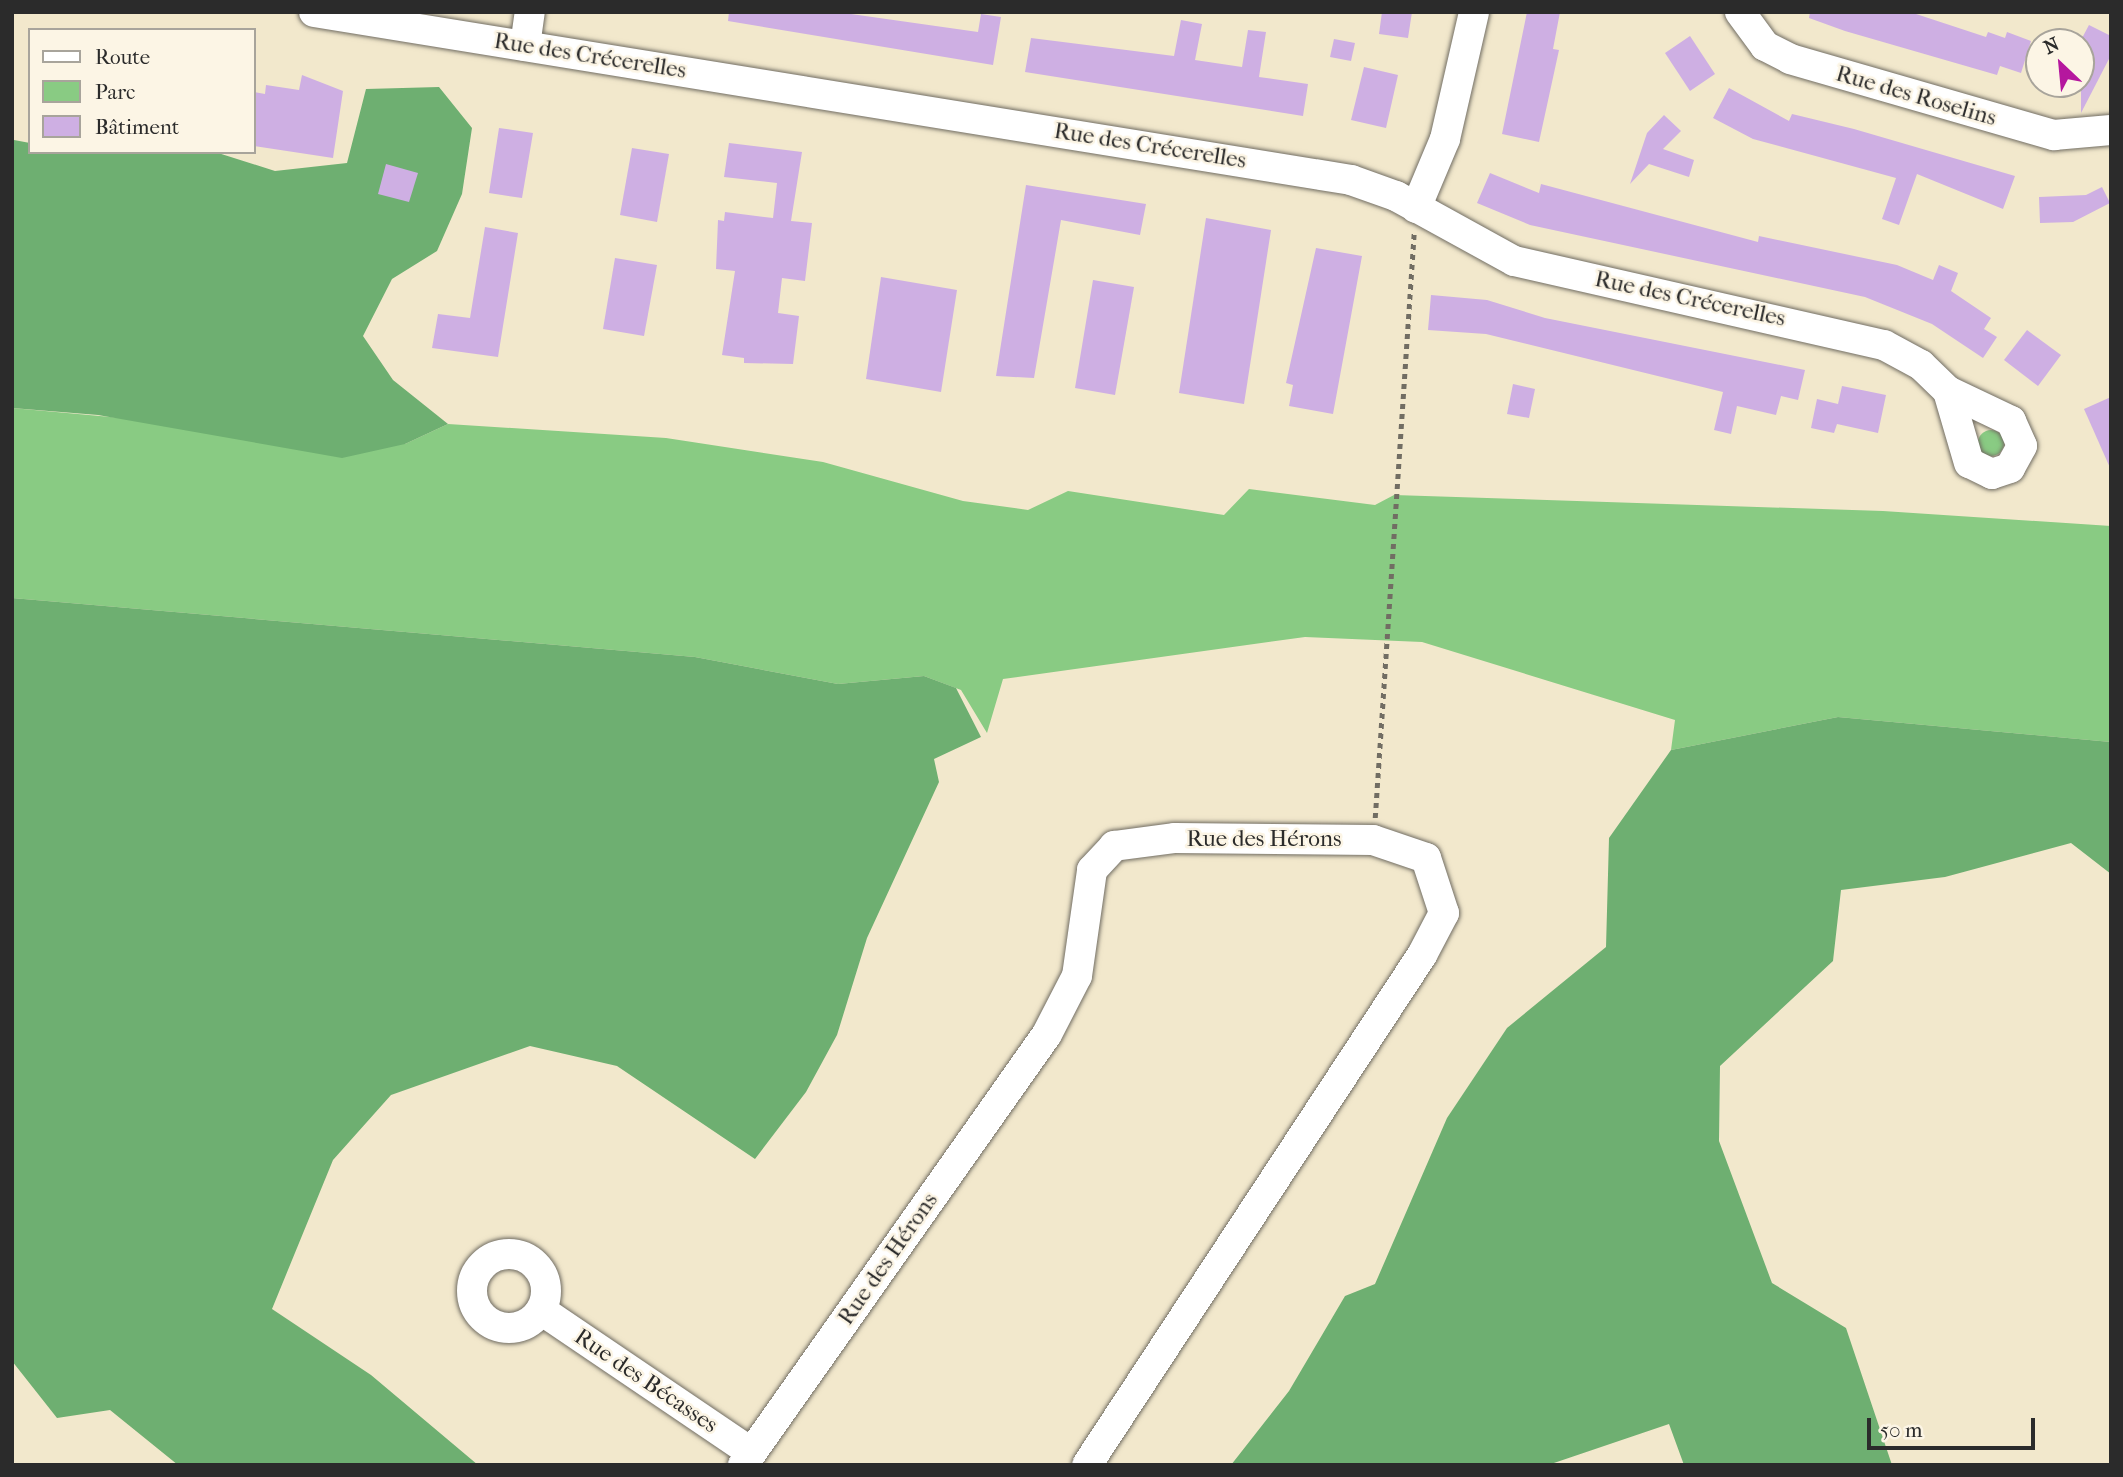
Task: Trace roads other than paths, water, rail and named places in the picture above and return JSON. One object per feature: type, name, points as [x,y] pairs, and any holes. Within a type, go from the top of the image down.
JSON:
[{"type":"street","name":"Rue des Crécerelles","points":[[314,12],[1326,175],[1375,187],[1416,208],[1477,246],[1529,266],[1863,337],[1905,354],[1948,391]]},
{"type":"street","points":[[524,46],[530,12]]},
{"type":"street","points":[[1416,208],[1445,139],[1474,12]]},
{"type":"street","name":"Rue des Roselins","points":[[1740,12],[1765,46],[1790,59],[2054,135],[2111,130]]},
{"type":"street","name":"Rue des Hérons","points":[[747,1458],[1047,1034],[1077,976],[1092,870],[1114,846],[1175,838],[1373,840],[1426,858],[1444,913],[1087,1465]]},
{"type":"street","name":"Rue des Bécasses","points":[[541,1310],[747,1458]]}]
